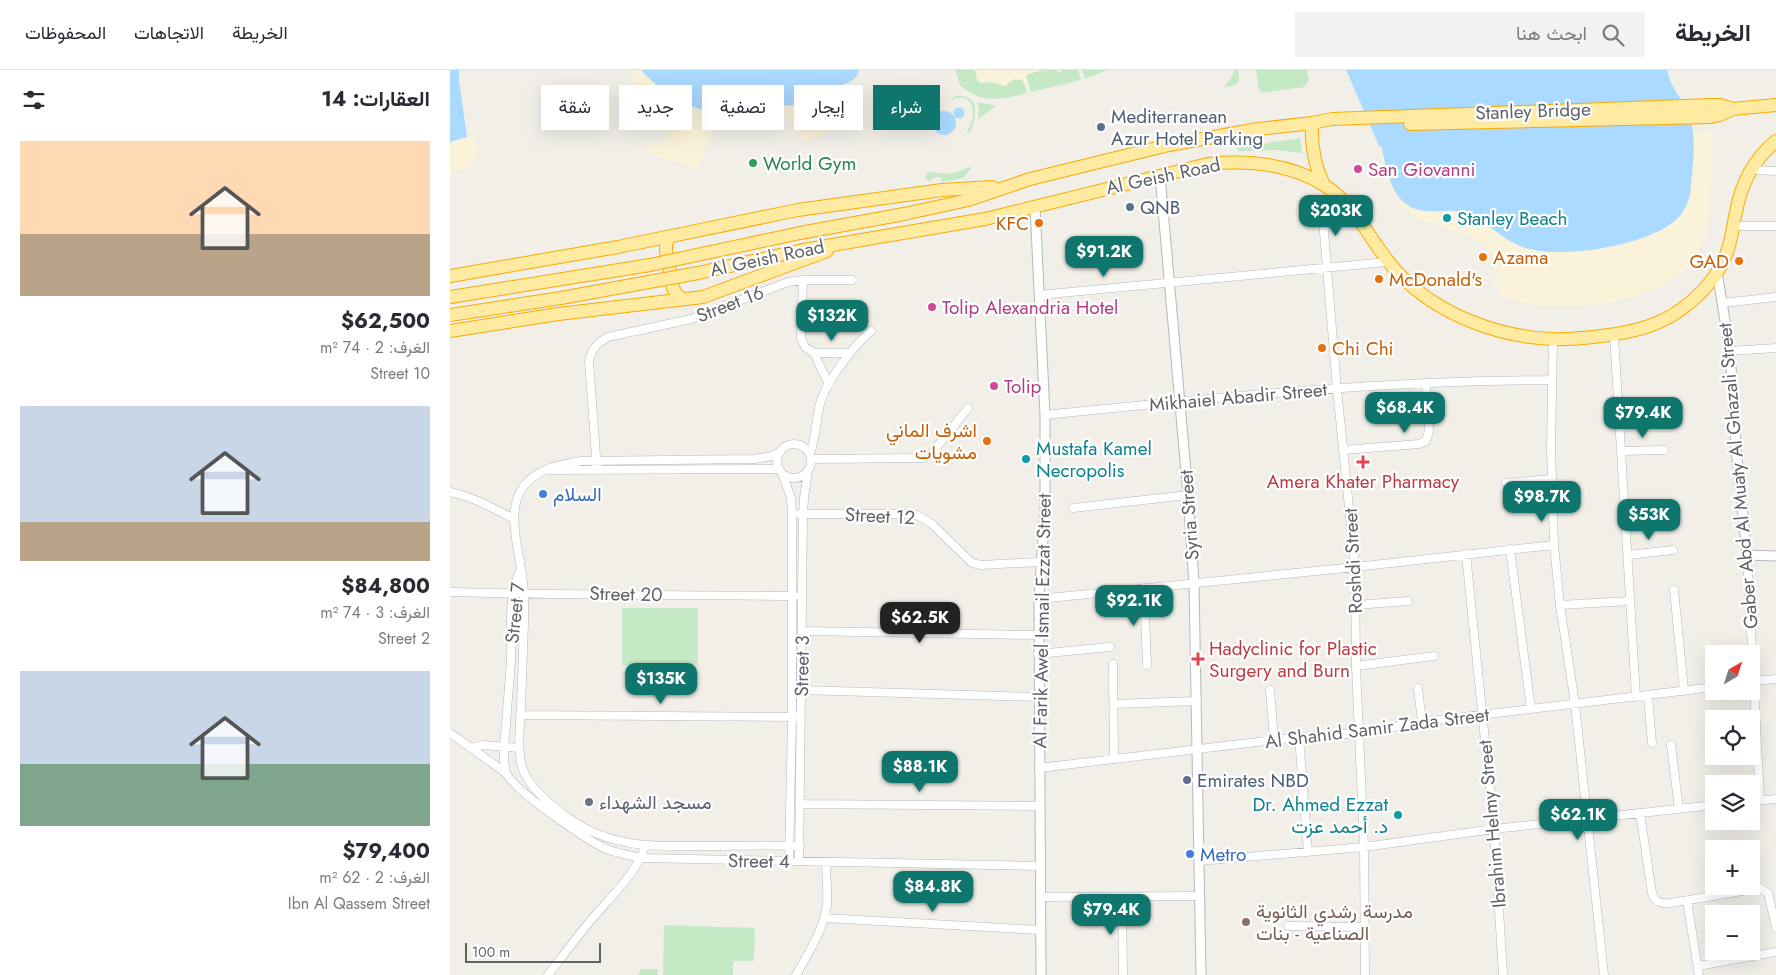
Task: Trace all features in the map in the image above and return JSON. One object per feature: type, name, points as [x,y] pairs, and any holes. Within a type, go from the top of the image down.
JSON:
[{"type":"highway","name":"Stanley Bridge","points":[[1332,123],[1710,117],[1735,109],[1776,105]]},
{"type":"highway","name":"Al Geish Road","points":[[450,297],[642,267],[800,233],[904,214],[968,200],[1030,179],[1169,145],[1258,129],[1312,123],[1332,123]]},
{"type":"highway","points":[[1312,123],[1314,160],[1324,185]]},
{"type":"highway","name":"Al Geish Road","points":[[450,315],[561,298],[688,275],[803,250],[985,219],[1160,175],[1208,164],[1235,161],[1263,164],[1290,170],[1324,185],[1347,205],[1387,262],[1403,279],[1442,307],[1463,317],[1498,330],[1534,338],[1573,339],[1614,335],[1649,326],[1681,310],[1707,286],[1717,272],[1728,250],[1740,194],[1761,156],[1776,142]]},
{"type":"highway","points":[[450,276],[670,237],[798,210],[942,190],[1002,187]]},
{"type":"highway","points":[[670,237],[666,243],[666,251],[673,288],[677,295],[683,299]]},
{"type":"highway","points":[[450,331],[558,314],[703,297],[851,242]]},
{"type":"street","points":[[1752,170],[1776,172]]},
{"type":"street","name":"Syria Street","points":[[1160,175],[1194,583],[1201,975]]},
{"type":"street","name":"Al Farik Awel Ismail Ezzat Street","points":[[1035,207],[1045,414],[1045,508],[1038,599],[1040,975]]},
{"type":"street","name":"Roshdi Street","points":[[1322,208],[1337,389],[1355,567],[1356,666],[1364,848],[1365,975]]},
{"type":"street","points":[[1733,226],[1776,226]]},
{"type":"street","points":[[1040,295],[1387,262]]},
{"type":"street","name":"Gaber Abd Al Muaty Al Ghazali Street","points":[[1717,272],[1730,351],[1736,448],[1747,556],[1751,645]]},
{"type":"street","points":[[803,280],[801,338],[805,347],[814,352],[850,353]]},
{"type":"street","name":"Street 16","points":[[597,466],[589,361],[595,346],[608,337],[691,319],[770,288],[803,280],[852,280]]},
{"type":"street","points":[[1723,303],[1776,297]]},
{"type":"street","points":[[521,569],[514,519],[516,502],[524,484],[543,470],[581,461],[597,466],[781,471],[793,478],[804,475],[808,471],[820,406],[829,384],[859,341],[871,331]]},
{"type":"street","points":[[1614,335],[1636,697]]},
{"type":"street","points":[[1553,339],[1551,479],[1554,545],[1574,704],[1604,975]]},
{"type":"street","points":[[1730,351],[1776,348]]},
{"type":"street","points":[[814,352],[829,384]]},
{"type":"street","name":"Mikhaiel Abadir Street","points":[[1045,414],[1180,401],[1426,383],[1552,380]]},
{"type":"street","points":[[1344,450],[1419,444],[1426,441],[1429,431],[1426,383]]},
{"type":"street","points":[[810,457],[914,460],[923,458],[932,453],[968,408]]},
{"type":"street","points":[[597,466],[754,459],[772,456],[795,444],[806,449],[810,457]]},
{"type":"street","points":[[1621,451],[1664,450]]},
{"type":"street","points":[[780,452],[778,457],[781,471]]},
{"type":"street","name":"Street 3","points":[[781,471],[791,498],[792,514],[792,718],[789,861]]},
{"type":"street","name":"Street 3","points":[[799,861],[803,514],[808,471]]},
{"type":"street","points":[[1506,483],[1551,479]]},
{"type":"street","points":[[450,492],[464,495],[486,504],[514,519]]},
{"type":"street","points":[[1074,508],[1188,495]]},
{"type":"street","name":"Street 12","points":[[792,514],[916,515],[932,524],[972,563],[981,565],[1040,562]]},
{"type":"street","points":[[1038,599],[1554,545]]},
{"type":"street","points":[[1510,549],[1531,709]]},
{"type":"street","points":[[1628,554],[1673,550]]},
{"type":"street","name":"Ibrahim Helmy Street","points":[[1466,554],[1494,829],[1503,975]]},
{"type":"street","points":[[1747,556],[1776,556]]},
{"type":"street","name":"Street 7","points":[[504,747],[511,660],[513,594],[515,581],[521,569]]},
{"type":"street","name":"Street 7","points":[[519,748],[524,595],[521,569]]},
{"type":"street","points":[[1144,588],[1147,665]]},
{"type":"street","points":[[1674,590],[1684,691]]},
{"type":"street","name":"Street 20","points":[[450,592],[524,595],[802,596]]},
{"type":"street","points":[[1356,605],[1408,601]]},
{"type":"street","points":[[1560,604],[1630,601]]},
{"type":"street","points":[[802,631],[1038,635]]},
{"type":"street","points":[[1038,654],[1110,647]]},
{"type":"street","points":[[1356,666],[1434,656]]},
{"type":"street","points":[[1113,664],[1114,759]]},
{"type":"street","points":[[1760,680],[1776,679]]},
{"type":"street","points":[[1418,688],[1422,722]]},
{"type":"street","name":"Al Shahid Samir Zada Street","points":[[1039,768],[1299,737],[1360,733],[1422,722],[1705,688]]},
{"type":"street","points":[[801,690],[1039,696]]},
{"type":"street","points":[[1270,690],[1274,740]]},
{"type":"street","points":[[1648,696],[1652,743]]},
{"type":"street","name":"Gaber Abd Al Muaty Al Ghazali Street","points":[[1753,700],[1758,775]]},
{"type":"street","points":[[1114,704],[1197,701]]},
{"type":"street","points":[[520,715],[801,718]]},
{"type":"street","name":"Street 4","points":[[450,733],[506,773],[517,787],[585,837],[604,848],[618,853],[641,858],[1040,866]]},
{"type":"street","points":[[1299,737],[1308,852]]},
{"type":"street","points":[[471,748],[483,745],[519,748]]},
{"type":"street","points":[[1671,745],[1679,809]]},
{"type":"street","points":[[504,747],[506,773]]},
{"type":"street","name":"Street 4","points":[[519,748],[523,768],[531,783],[544,798],[574,822],[607,838],[645,846],[800,846]]},
{"type":"street","points":[[790,780],[800,780]]},
{"type":"street","points":[[1760,800],[1776,799]]},
{"type":"street","points":[[800,804],[1040,806]]},
{"type":"street","points":[[1199,861],[1364,848],[1494,829],[1705,806]]},
{"type":"street","points":[[1640,813],[1653,897],[1663,904],[1757,888],[1763,889],[1769,896],[1776,927]]},
{"type":"street","points":[[548,975],[582,930],[633,870],[641,858],[645,846]]},
{"type":"street","points":[[796,975],[820,931],[824,918],[827,904],[826,862]]},
{"type":"street","points":[[1040,897],[1200,896]]},
{"type":"street","points":[[1122,897],[1123,975]]},
{"type":"street","points":[[1687,901],[1699,975]]},
{"type":"street","points":[[824,918],[1040,930]]},
{"type":"street","points":[[1288,926],[1364,927]]},
{"type":"street","points":[[1698,966],[1776,952]]},
{"type":"green space","points":[[955,70],[975,70],[977,80],[981,83],[992,82],[1005,86],[1013,79],[1020,79],[1024,82],[1027,93],[999,99],[983,98],[960,85]]},
{"type":"green space","points":[[1043,70],[1061,72],[1062,70],[1078,70],[1081,80],[1031,92],[1026,76]]},
{"type":"green space","points":[[1082,70],[1107,70],[1085,79]]},
{"type":"green space","points":[[1235,70],[1238,70],[1238,83],[1233,86],[1224,87],[1231,78]]},
{"type":"green space","points":[[1256,70],[1307,70],[1309,80],[1304,87],[1262,93],[1259,90]]},
{"type":"green space","points":[[955,96],[970,98],[973,102],[975,113],[970,133],[967,132],[972,119],[972,106],[965,99],[951,100]]},
{"type":"green space","points":[[977,102],[996,106],[978,119],[979,110]]},
{"type":"green space","points":[[1300,138],[1302,153],[1277,150],[1238,151],[1237,148]]},
{"type":"green space","points":[[973,166],[963,178],[942,182],[941,177],[932,178],[932,180],[928,181],[925,177],[928,172],[951,174]]},
{"type":"green space","points":[[622,608],[698,608],[698,665],[622,665]]},
{"type":"green space","points":[[664,925],[755,928],[754,961],[733,961],[733,975],[663,975]]},
{"type":"green space","points":[[641,969],[658,969],[658,975],[638,975]]},
{"type":"sand","points":[[634,70],[641,70],[657,85],[630,85]]},
{"type":"sand","points":[[975,70],[1043,70],[1027,74],[1028,83],[1024,84],[1022,80],[1015,79],[1004,86],[992,82],[979,82]]},
{"type":"sand","points":[[794,105],[794,127],[784,113],[784,106]]},
{"type":"sand","points":[[692,106],[702,109],[702,130],[713,130],[697,169],[645,152],[650,144],[662,142],[669,130],[692,130]]},
{"type":"sand","points":[[796,130],[834,130],[805,142]]},
{"type":"sand","name":"Stanley Beach","points":[[1694,133],[1712,133],[1710,207],[1701,247],[1689,265],[1673,279],[1653,290],[1630,298],[1582,306],[1538,305],[1497,296],[1500,287],[1494,284],[1497,275],[1492,270],[1494,259],[1489,250],[1469,236],[1419,219],[1407,211],[1391,188],[1379,146],[1381,145],[1398,195],[1431,212],[1453,211],[1468,214],[1508,241],[1524,248],[1550,252],[1575,251],[1622,244],[1652,234],[1673,222],[1690,195]]},
{"type":"sand","points":[[474,135],[477,156],[474,161],[471,165],[459,171],[450,172],[450,142]]},
{"type":"water","points":[[450,70],[459,70],[467,137],[450,142]]},
{"type":"water","points":[[641,70],[859,70],[853,80],[840,85],[794,85],[794,105],[784,106],[784,85],[702,85],[702,110],[692,106],[692,85],[657,85]]},
{"type":"water","points":[[1346,70],[1667,70],[1668,76],[1684,105],[1692,126],[1694,145],[1693,165],[1690,195],[1687,203],[1676,220],[1659,231],[1642,238],[1602,248],[1560,252],[1542,251],[1517,245],[1480,220],[1464,213],[1456,211],[1427,211],[1413,208],[1400,199],[1392,185],[1381,146],[1379,146]]},
{"type":"water","points":[[959,107],[965,113],[959,119],[953,113]]},
{"type":"water","points":[[940,112],[949,112],[955,118],[955,128],[949,134],[939,134],[935,130],[940,130]]},
{"type":"place","name":"Mediterranean Azur Hotel Parking","points":[[1101,127]]},
{"type":"place","name":"World Gym","points":[[753,163]]},
{"type":"place","name":"San Giovanni","points":[[1358,169]]},
{"type":"place","name":"QNB","points":[[1130,207]]},
{"type":"place","name":"Stanley Beach","points":[[1447,218]]},
{"type":"place","name":"KFC","points":[[1039,223]]},
{"type":"place","name":"Azama","points":[[1483,257]]},
{"type":"place","name":"GAD","points":[[1739,261]]},
{"type":"place","name":"McDonald's","points":[[1379,279]]},
{"type":"place","name":"Tolip Alexandria Hotel","points":[[932,307]]},
{"type":"place","name":"Chi Chi","points":[[1322,348]]},
{"type":"place","name":"Tolip","points":[[994,386]]},
{"type":"place","name":"اشرف الماني مشويات","points":[[987,441]]},
{"type":"place","name":"Mustafa Kamel Necropolis","points":[[1026,459]]},
{"type":"place","name":"Amera Khater Pharmacy","points":[[1363,462]]},
{"type":"place","name":"السلام","points":[[543,494]]},
{"type":"place","name":"Hadyclinic for Plastic Surgery and Burn","points":[[1198,659]]},
{"type":"place","name":"Emirates NBD","points":[[1187,780]]},
{"type":"place","name":"مسجد الشهداء","points":[[589,802]]},
{"type":"place","name":"Dr. Ahmed Ezzat د. أحمد عزت","points":[[1398,815]]},
{"type":"place","name":"Metro","points":[[1190,854]]},
{"type":"place","name":"مدرسة رشدي الثانوية الصناعية - بنات","points":[[1246,922]]}]
